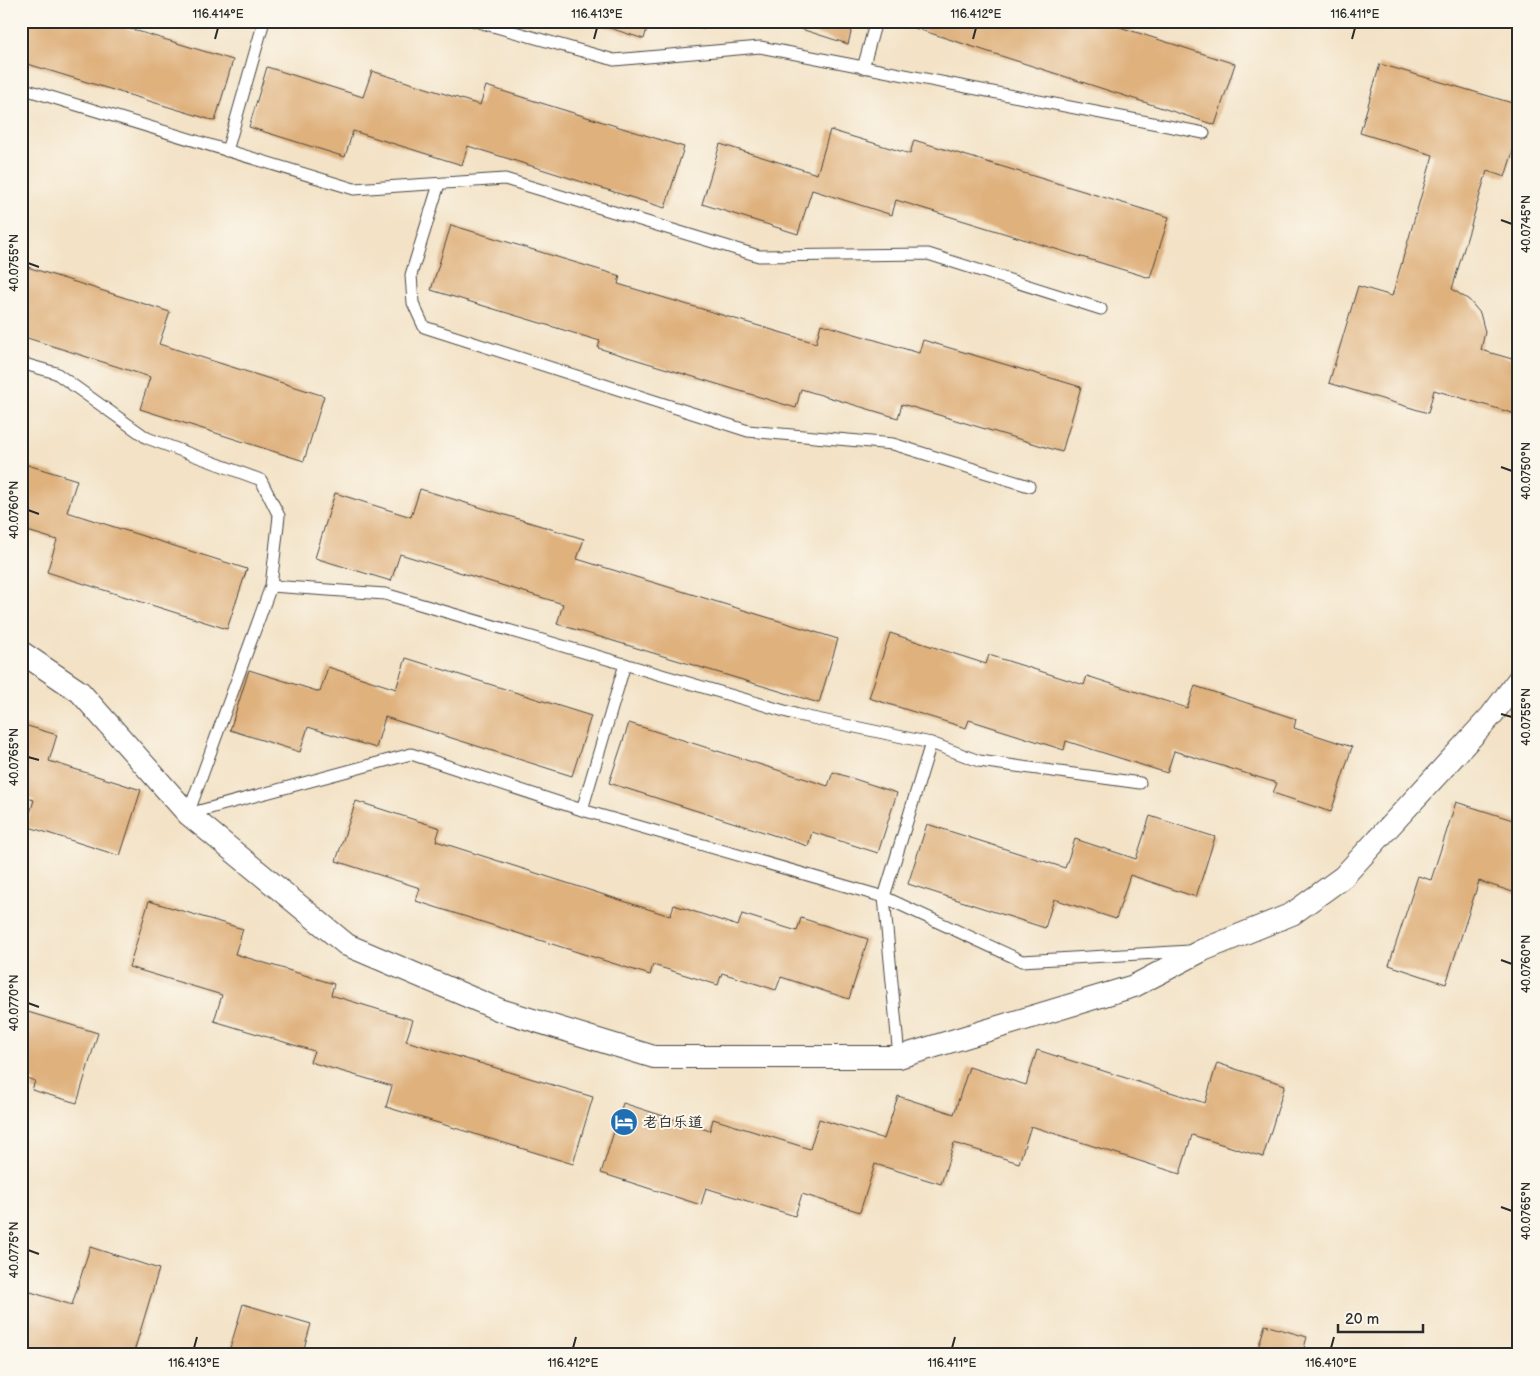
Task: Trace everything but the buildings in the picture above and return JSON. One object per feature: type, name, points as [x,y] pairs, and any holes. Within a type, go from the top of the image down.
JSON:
[{"type":"street","points":[[21,652],[80,692],[188,814],[347,945],[500,1010],[654,1057],[899,1057],[1134,986],[1203,950],[1292,914],[1343,878],[1491,716],[1519,679]]},
{"type":"lane","points":[[227,150],[264,21]]},
{"type":"lane","points":[[475,21],[614,60],[760,47],[1204,133]]},
{"type":"lane","points":[[863,68],[876,21]]},
{"type":"lane","points":[[21,88],[354,189],[506,179],[759,256],[928,254],[1101,309]]},
{"type":"lane","points":[[439,184],[411,275],[413,303],[424,327],[748,431],[893,444],[1029,486]]},
{"type":"lane","points":[[21,362],[56,373],[147,438],[261,480],[279,516],[271,586],[188,814]]},
{"type":"lane","points":[[271,586],[385,594],[798,715],[931,743],[979,761],[1140,784]]},
{"type":"lane","points":[[582,810],[625,664]]},
{"type":"lane","points":[[899,1057],[884,897],[931,743]]},
{"type":"lane","points":[[188,814],[411,754],[582,810],[884,897],[1022,961],[1203,950]]},
{"type":"place","name":"老白乐道","points":[[624,1122]]}]
